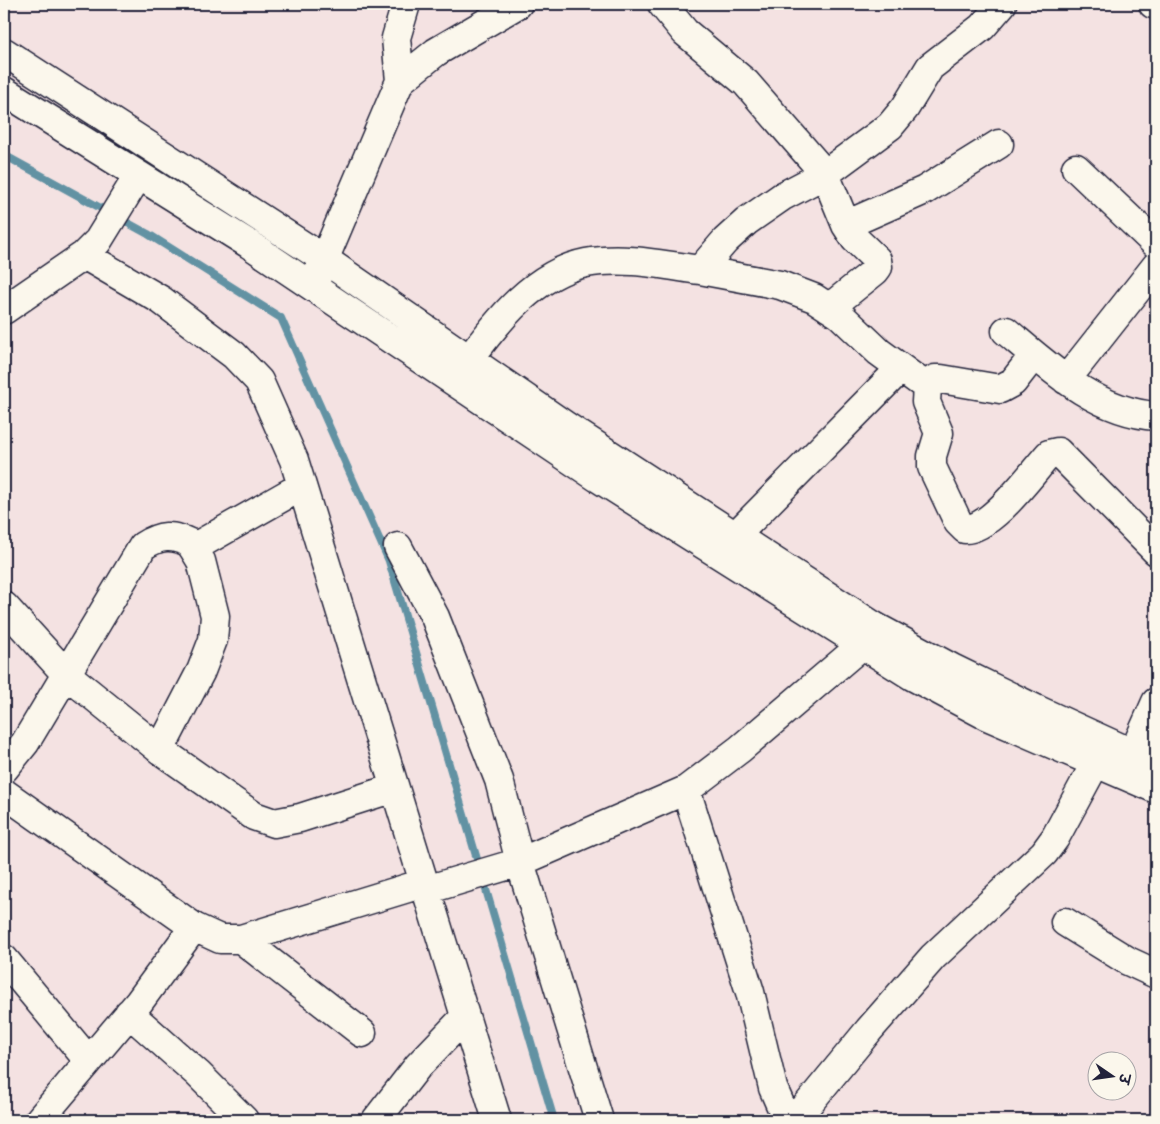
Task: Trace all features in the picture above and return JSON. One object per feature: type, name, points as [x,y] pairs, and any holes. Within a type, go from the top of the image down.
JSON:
[{"type":"main road","points":[[400,81],[396,38],[406,4]]},
{"type":"main road","points":[[313,286],[400,81],[436,52],[518,4]]},
{"type":"main road","points":[[662,4],[692,38],[746,83],[825,174],[846,225],[855,239],[877,260],[878,267],[829,308]]},
{"type":"main road","points":[[700,270],[725,241],[747,221],[782,196],[825,174],[890,126],[905,108],[930,67],[982,28],[1002,4]]},
{"type":"main road","points":[[4,52],[324,259],[468,361],[736,536],[868,635],[912,676],[987,716],[1156,789]]},
{"type":"main road","points":[[4,91],[313,286],[598,478],[868,635],[952,668],[1145,759],[1156,702]]},
{"type":"main road","points":[[846,225],[925,190],[1000,144]]},
{"type":"main road","points":[[1076,168],[1156,244]]},
{"type":"main road","points":[[4,310],[91,248],[138,176]]},
{"type":"main road","points":[[91,248],[234,355],[259,381],[294,460],[394,788],[428,887],[497,1120]]},
{"type":"main road","points":[[468,361],[488,334],[521,299],[539,284],[573,267],[594,262],[635,262],[700,270],[780,285],[814,298],[829,308],[900,369],[927,387]]},
{"type":"main road","points":[[1066,380],[1156,266]]},
{"type":"main road","points":[[1006,331],[1066,380],[1114,407],[1142,415],[1156,416]]},
{"type":"main road","points":[[1034,355],[1013,382],[1000,389],[941,379],[935,380],[927,387],[926,402],[939,433],[932,456],[932,467],[958,522],[965,529],[975,528],[1008,502],[1049,454],[1058,452],[1156,551]]},
{"type":"main road","points":[[736,536],[900,369]]},
{"type":"main road","points":[[193,548],[302,486]]},
{"type":"main road","points":[[4,769],[25,743],[143,546],[167,535],[190,543],[193,548],[201,562],[215,616],[213,640],[201,670],[160,750]]},
{"type":"main road","points":[[398,547],[435,617],[498,780],[515,863],[599,1120]]},
{"type":"main road","points":[[4,606],[66,674],[160,750],[254,816],[274,823],[300,818],[394,788]]},
{"type":"main road","points":[[4,793],[194,927],[220,939],[241,938],[515,863],[686,790],[740,749],[868,635]]},
{"type":"main road","points":[[686,790],[750,992],[773,1088],[786,1114],[796,1120],[869,1030],[933,957],[1044,853],[1055,838],[1095,764]]},
{"type":"main road","points":[[1065,922],[1120,956],[1156,974]]},
{"type":"main road","points":[[39,1120],[129,1013],[194,927]]},
{"type":"main road","points":[[241,938],[362,1032]]},
{"type":"main road","points":[[4,959],[88,1060]]},
{"type":"main road","points":[[129,1013],[198,1074],[244,1120]]},
{"type":"main road","points":[[376,1120],[418,1066],[465,1017]]},
{"type":"waterway","points":[[4,155],[148,234],[281,318],[389,561],[554,1120]]}]
